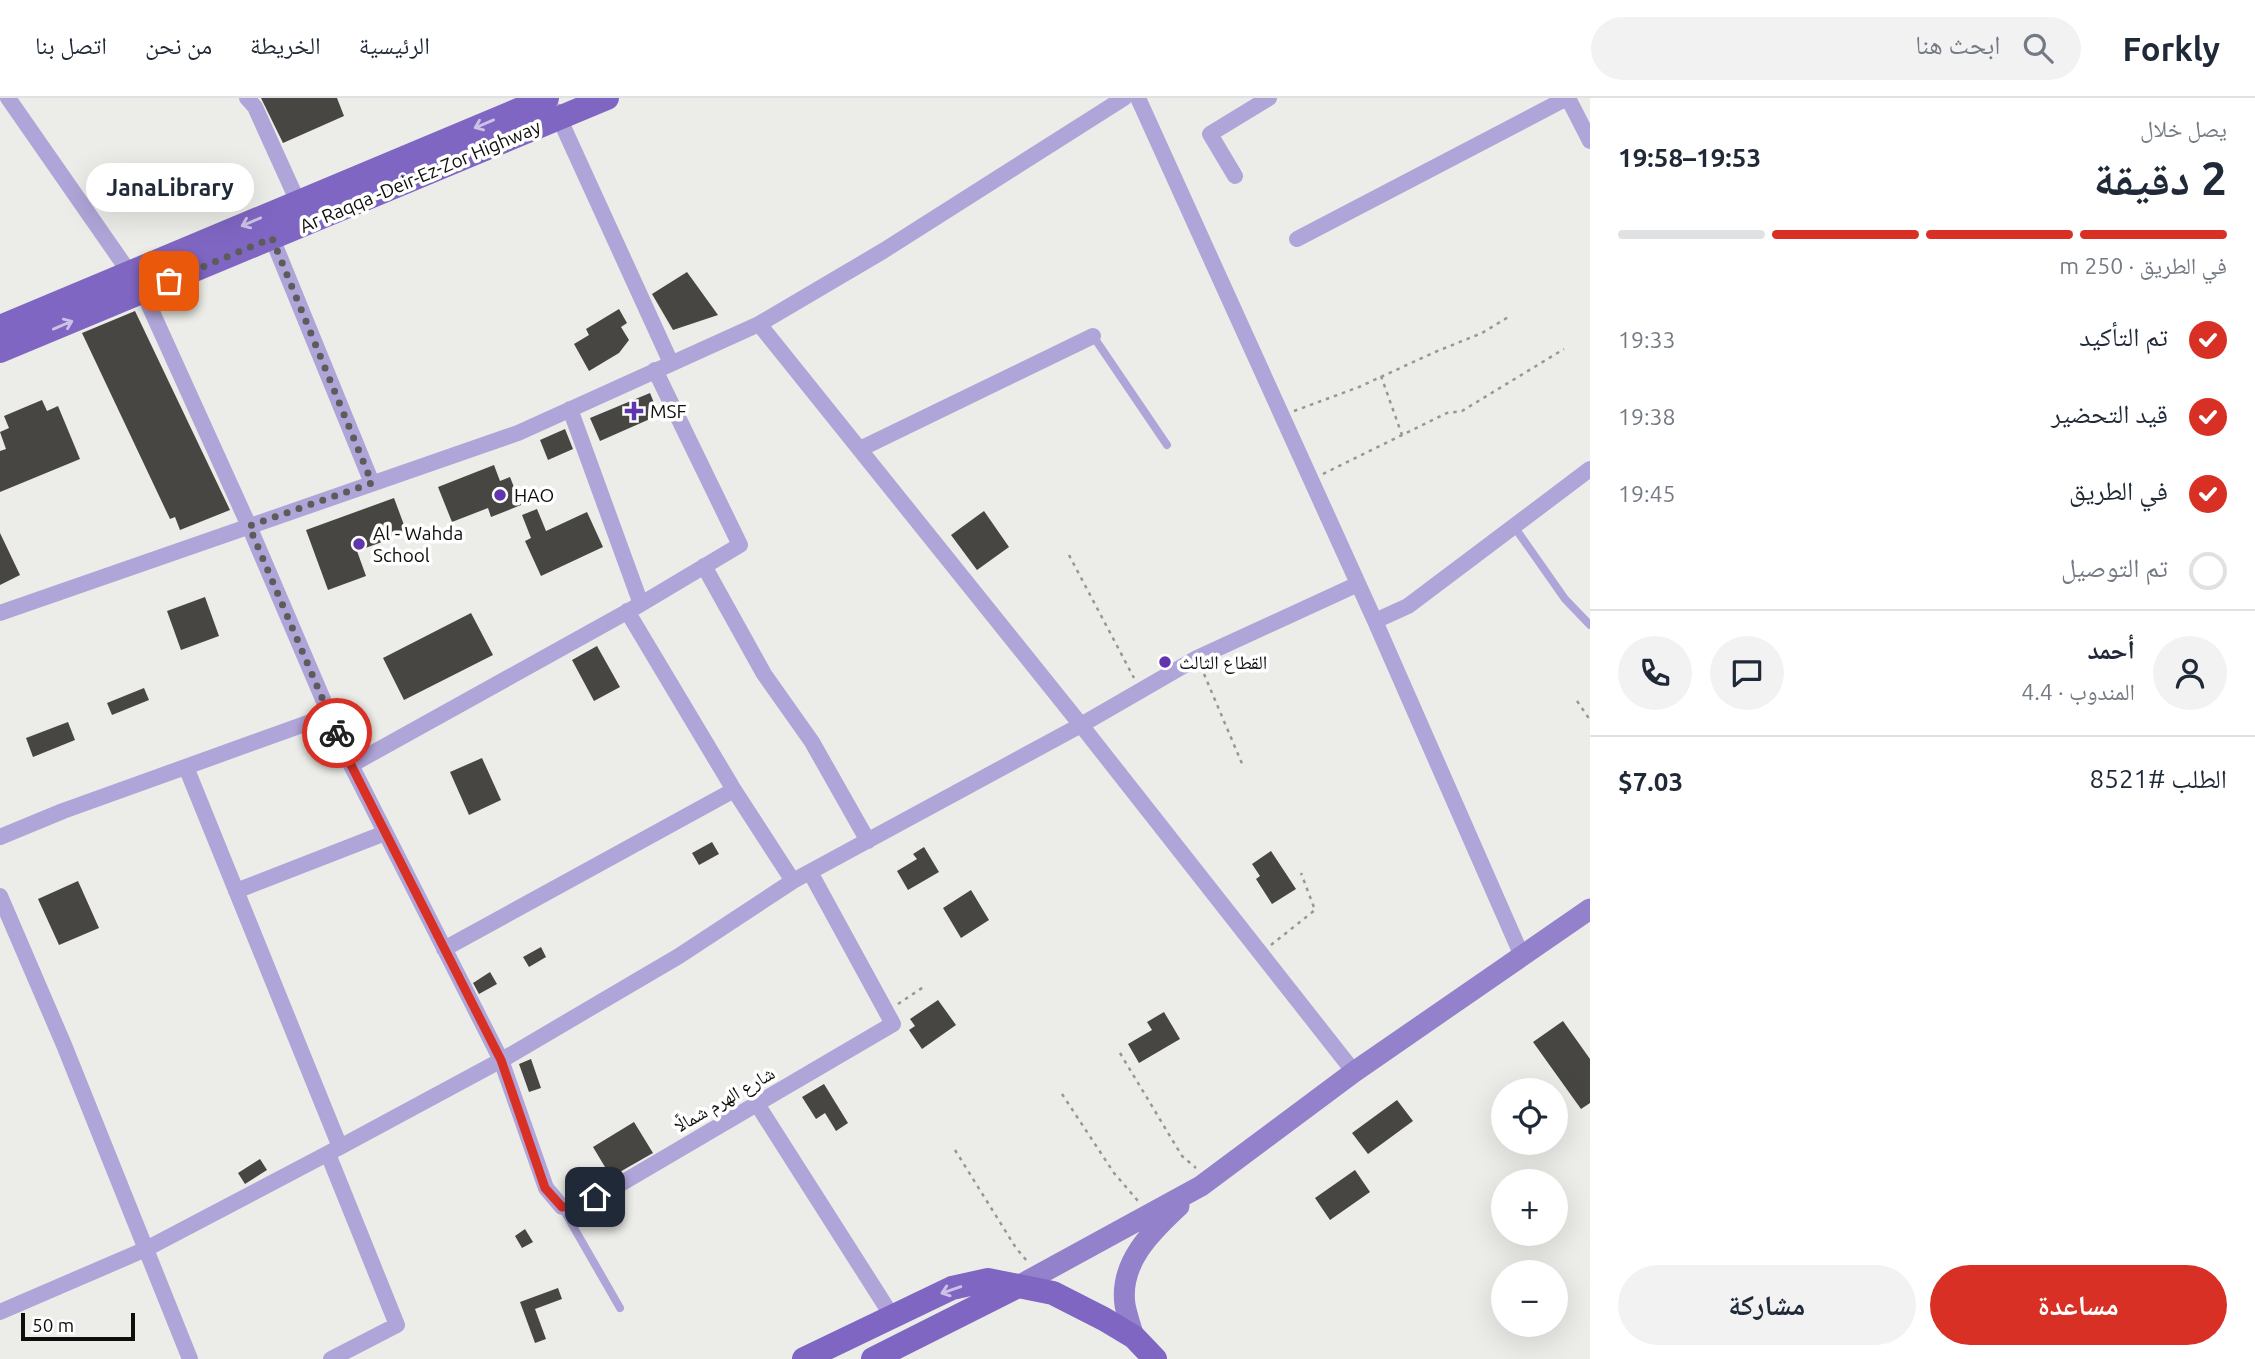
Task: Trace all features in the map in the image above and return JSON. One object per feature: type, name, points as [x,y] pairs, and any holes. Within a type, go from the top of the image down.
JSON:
[{"type":"main road","name":"Ar Raqqa -Deir-Ez-Zor Highway","points":[[0,351],[298,202],[552,105],[607,98]]},
{"type":"main road","name":"Ar Raqqa -Deir-Ez-Zor Highway","points":[[0,327],[272,238],[552,105]]},
{"type":"main road","points":[[873,1359],[1028,1280],[1205,1182],[1354,1072],[1590,909]]},
{"type":"main road","points":[[1134,1337],[1125,1305],[1125,1282],[1132,1261],[1151,1233],[1205,1182]]},
{"type":"main road","points":[[804,1359],[952,1288],[988,1280],[1028,1280],[1134,1337],[1155,1359]]},
{"type":"street","points":[[8,98],[137,282],[249,526],[351,765],[501,1060],[545,1188],[562,1207]]},
{"type":"street","points":[[247,98],[255,107],[298,202]]},
{"type":"street","points":[[0,613],[518,433],[759,324],[883,251],[1124,98]]},
{"type":"street","points":[[1138,98],[1375,621],[1522,956]]},
{"type":"street","points":[[1235,176],[1210,134],[1269,98]]},
{"type":"street","points":[[1297,239],[1567,98],[1590,141]]},
{"type":"street","points":[[552,105],[671,363]]},
{"type":"street","points":[[272,238],[372,483]]},
{"type":"street","points":[[759,324],[1081,725],[1354,1072]]},
{"type":"street","points":[[860,449],[1093,336]]},
{"type":"street","points":[[351,765],[740,545],[655,370]]},
{"type":"street","points":[[570,409],[634,607],[734,790],[793,881]]},
{"type":"street","points":[[1375,621],[1408,606],[1590,468]]},
{"type":"street","points":[[705,566],[764,674],[812,742],[868,841]]},
{"type":"street","points":[[0,1312],[146,1249],[334,1151],[501,1060],[679,956],[793,881],[1081,725],[1197,658],[1358,584]]},
{"type":"street","points":[[0,837],[63,811],[330,715]]},
{"type":"street","points":[[186,767],[236,891],[397,1325],[331,1359]]},
{"type":"street","points":[[444,949],[734,790]]},
{"type":"street","points":[[236,891],[386,833]]},
{"type":"street","points":[[810,873],[886,1011]]},
{"type":"street","points":[[0,896],[64,1045],[190,1359]]},
{"type":"street","name":"شارع الهرم شمالًا","points":[[562,1207],[575,1207],[615,1187],[893,1024],[886,1011]]},
{"type":"street","points":[[757,1104],[892,1316]]},
{"type":"lane","points":[[1093,336],[1167,445]]},
{"type":"lane","points":[[1513,525],[1565,599],[1590,625]]},
{"type":"lane","points":[[562,1207],[620,1308]]},
{"type":"path","points":[[1282,415],[1359,387],[1482,333],[1510,316]]},
{"type":"path","points":[[1311,480],[1447,413],[1462,411],[1564,349]]},
{"type":"path","points":[[1381,376],[1402,435]]},
{"type":"path","points":[[1069,555],[1140,691]]},
{"type":"path","points":[[1197,658],[1243,766]]},
{"type":"path","points":[[1577,701],[1590,720]]},
{"type":"path","points":[[1260,953],[1315,911],[1301,873]]},
{"type":"path","points":[[886,1011],[925,986]]},
{"type":"path","points":[[1120,1053],[1182,1156],[1205,1182]]},
{"type":"path","points":[[1062,1094],[1114,1173],[1149,1214]]},
{"type":"path","points":[[955,1150],[1017,1248],[1028,1280]]},
{"type":"building","points":[[261,98],[337,98],[344,116],[283,143]]},
{"type":"building","points":[[687,272],[718,315],[673,330],[652,294]]},
{"type":"building","points":[[619,309],[627,323],[621,327],[629,340],[619,353],[589,371],[574,344],[589,335],[586,329]]},
{"type":"building","points":[[135,311],[230,510],[180,530],[175,517],[170,519],[82,333]]},
{"type":"building","points":[[650,393],[659,415],[600,441],[590,418]]},
{"type":"building","points":[[42,400],[47,411],[58,406],[80,459],[0,492],[0,451],[6,449],[0,432],[9,428],[4,416]]},
{"type":"building","points":[[565,429],[573,449],[548,460],[540,440]]},
{"type":"building","name":"HAO","points":[[494,465],[500,481],[510,477],[521,505],[491,517],[488,508],[452,522],[438,487]]},
{"type":"building","points":[[394,498],[407,533],[357,551],[366,576],[328,590],[306,530]]},
{"type":"building","points":[[537,509],[546,531],[587,512],[603,547],[541,576],[525,541],[531,538],[522,515]]},
{"type":"building","points":[[984,511],[1009,547],[977,570],[951,535]]},
{"type":"building","points":[[0,533],[20,575],[0,585]]},
{"type":"building","points":[[205,597],[219,636],[181,650],[167,611]]},
{"type":"building","points":[[471,613],[493,655],[404,700],[383,658]]},
{"type":"building","points":[[597,646],[620,687],[594,701],[572,660]]},
{"type":"building","points":[[144,688],[149,700],[112,715],[107,703]]},
{"type":"building","points":[[68,722],[75,740],[33,757],[26,738]]},
{"type":"building","points":[[482,758],[501,800],[469,815],[450,772]]},
{"type":"building","points":[[712,842],[719,854],[699,865],[692,853]]},
{"type":"building","points":[[924,847],[939,872],[908,890],[897,871],[917,859],[913,854]]},
{"type":"building","points":[[1271,851],[1296,889],[1272,904],[1256,879],[1260,876],[1252,864]]},
{"type":"building","points":[[78,881],[99,928],[59,945],[38,899]]},
{"type":"building","points":[[971,890],[989,920],[961,938],[943,908]]},
{"type":"building","points":[[541,947],[546,957],[529,967],[523,957]]},
{"type":"building","points":[[490,972],[497,984],[479,994],[473,983]]},
{"type":"building","points":[[938,1000],[956,1025],[922,1049],[909,1030],[915,1026],[910,1019]]},
{"type":"building","points":[[1164,1012],[1180,1039],[1139,1063],[1128,1044],[1152,1030],[1147,1022]]},
{"type":"building","points":[[1563,1021],[1590,1059],[1590,1103],[1581,1109],[1568,1091],[1568,1078],[1559,1078],[1533,1042]]},
{"type":"building","points":[[531,1059],[541,1088],[529,1092],[519,1064]]},
{"type":"building","points":[[824,1084],[848,1123],[836,1131],[825,1113],[816,1119],[802,1097]]},
{"type":"building","points":[[1397,1100],[1413,1121],[1368,1154],[1352,1133]]},
{"type":"building","points":[[634,1122],[653,1153],[611,1177],[593,1147]]},
{"type":"building","points":[[260,1159],[267,1170],[245,1184],[238,1173]]},
{"type":"building","points":[[1355,1170],[1370,1192],[1330,1220],[1315,1198]]},
{"type":"building","points":[[525,1229],[533,1242],[522,1248],[515,1236]]},
{"type":"building","points":[[558,1288],[562,1299],[535,1309],[546,1339],[535,1343],[520,1302]]},
{"type":"way so far","points":[[169,281],[272,238],[372,483],[249,526],[337,733]]},
{"type":"place","name":"JanaLibrary","points":[[169,281]]},
{"type":"place","name":"MSF","points":[[634,411]]},
{"type":"place","name":"HAO","points":[[500,495]]},
{"type":"place","name":"Al - Wahda School","points":[[359,544]]},
{"type":"place","name":"القطاع الثالث","points":[[1165,662]]},
{"type":"route","points":[[337,733],[501,1060],[545,1188],[562,1207],[575,1207],[595,1197]]}]
